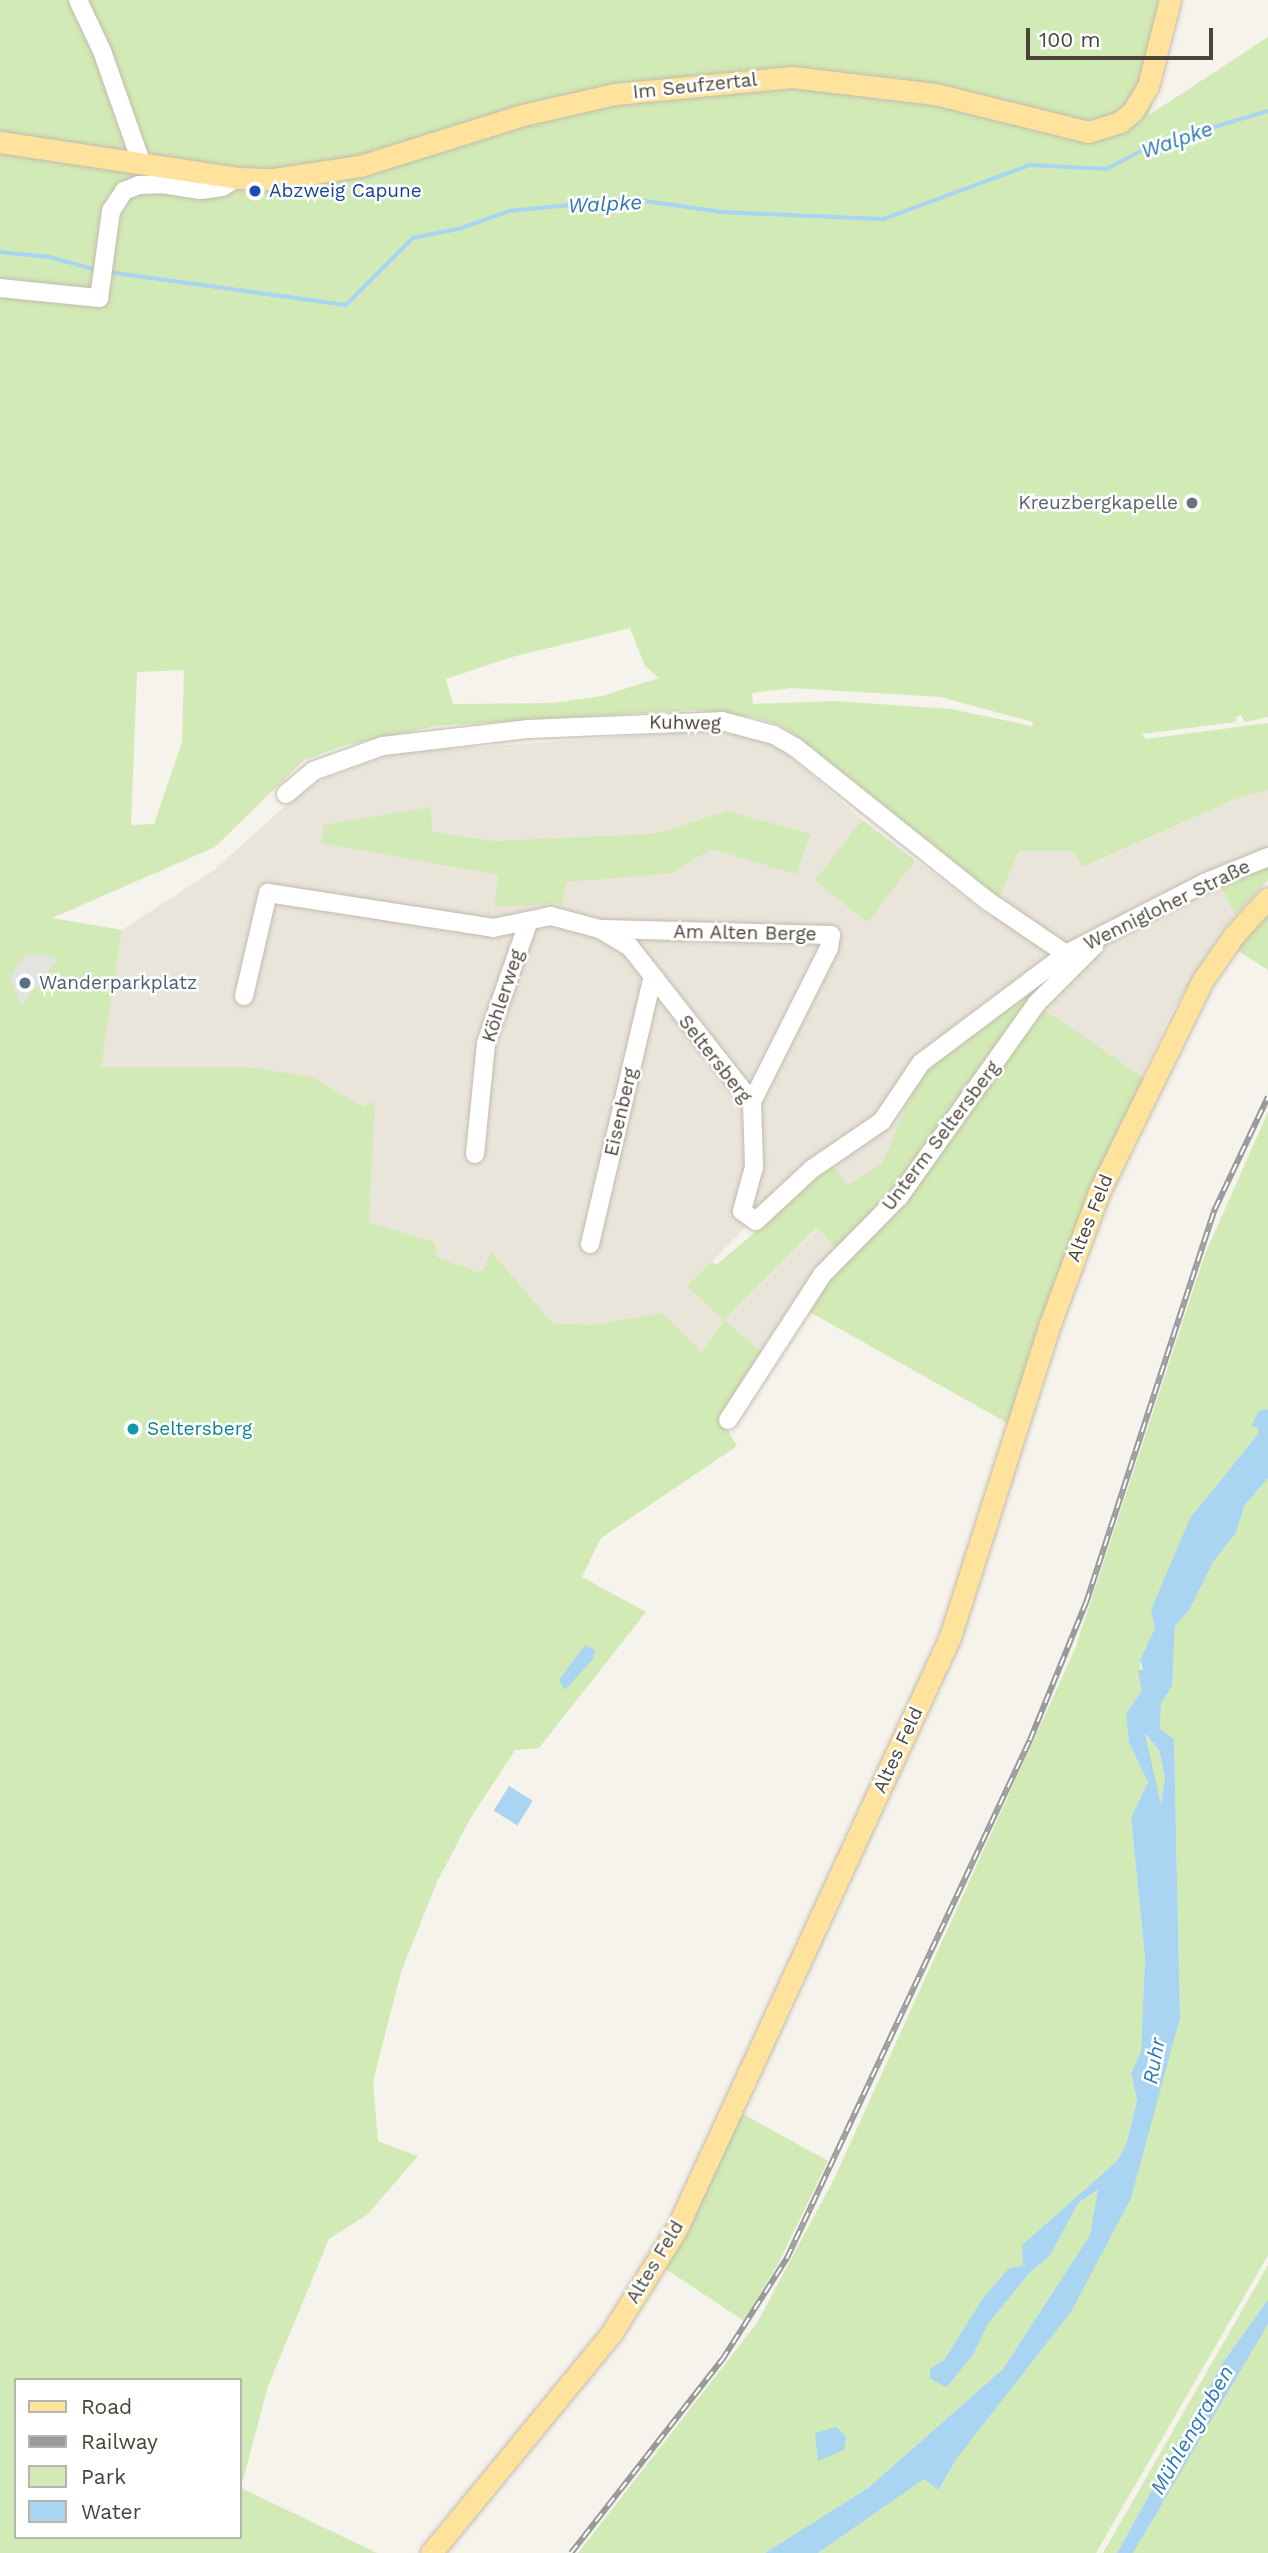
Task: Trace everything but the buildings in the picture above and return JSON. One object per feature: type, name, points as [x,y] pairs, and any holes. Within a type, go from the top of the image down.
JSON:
[{"type":"main road","name":"Im Seufzertal","points":[[0,142],[237,178],[317,176],[523,115],[615,94],[792,77],[859,82],[935,94],[1088,132],[1120,122],[1133,111],[1148,86],[1170,0]]},
{"type":"main road","name":"Altes Feld","points":[[431,2553],[611,2334],[676,2230],[950,1637],[1050,1324],[1099,1192],[1203,980],[1234,935],[1268,898]]},
{"type":"street","points":[[78,0],[141,162]]},
{"type":"street","points":[[0,288],[99,298],[111,211],[124,191],[139,185],[162,184],[201,190],[222,187],[237,178]]},
{"type":"street","name":"Kuhweg","points":[[286,794],[313,771],[383,746],[527,729],[722,721],[774,735],[795,747],[976,893],[1066,954]]},
{"type":"street","name":"Wennigloher Straße","points":[[1066,954],[1114,927],[1268,857]]},
{"type":"street","name":"Seltersberg","points":[[244,996],[268,893],[493,928],[528,923],[551,916],[600,929],[630,947],[652,979],[752,1102],[754,1167],[742,1211],[756,1222],[812,1168],[882,1121],[921,1063],[1066,954]]},
{"type":"street","name":"Köhlerweg","points":[[475,1153],[486,1043],[528,923]]},
{"type":"street","name":"Unterm Seltersberg","points":[[728,1420],[821,1275],[899,1197],[1046,992],[1114,927]]},
{"type":"street","name":"Am Alten Berge","points":[[600,929],[831,935],[829,948],[752,1102]]},
{"type":"street","name":"Eisenberg","points":[[590,1244],[652,979]]},
{"type":"shaded area","points":[[687,732],[750,735],[781,748],[860,818],[992,918],[1019,851],[1072,851],[1084,867],[1233,800],[1268,790],[1268,881],[1219,934],[1169,1017],[1142,1077],[1038,1006],[1049,957],[905,1094],[910,1101],[882,1163],[847,1187],[831,1162],[758,1207],[741,1232],[688,1286],[724,1320],[818,1227],[839,1253],[765,1355],[702,1352],[662,1313],[593,1325],[552,1323],[489,1251],[484,1269],[478,1272],[437,1257],[435,1242],[369,1222],[364,1107],[312,1077],[251,1067],[100,1067],[122,930],[214,870],[295,797],[325,779],[396,753]]},
{"type":"shaded area","name":"Wanderparkplatz","points":[[39,954],[58,959],[21,1005],[10,978],[24,956]]},
{"type":"green space","points":[[0,0],[1180,0],[1149,115],[1268,37],[1268,717],[1245,722],[1241,715],[1236,717],[1236,722],[1142,734],[1146,739],[1268,723],[1268,790],[1233,800],[1083,867],[1072,851],[1019,851],[999,899],[782,726],[753,717],[694,710],[435,726],[345,745],[304,760],[215,847],[52,918],[122,930],[101,1067],[251,1067],[312,1077],[364,1107],[375,1101],[369,1222],[435,1242],[437,1257],[478,1272],[484,1269],[490,1250],[552,1323],[593,1325],[662,1313],[702,1352],[724,1321],[687,1286],[712,1261],[716,1265],[766,1223],[831,1162],[847,1186],[882,1163],[909,1101],[905,1094],[921,1070],[1071,956],[905,1184],[839,1253],[817,1227],[724,1320],[765,1355],[722,1420],[737,1446],[601,1538],[582,1577],[646,1612],[539,1748],[515,1750],[470,1819],[437,1882],[401,1972],[373,2082],[378,2141],[418,2156],[368,2214],[329,2239],[268,2386],[242,2484],[242,2378],[14,2378],[14,2539],[242,2539],[242,2488],[377,2553],[0,2553]],"holes":[[[630,628],[645,666],[659,678],[602,696],[553,703],[453,704],[446,679],[512,657]],[[184,670],[182,742],[154,824],[131,825],[137,672]],[[792,688],[941,697],[1033,722],[1032,726],[951,709],[835,701],[753,704],[752,693]]]},
{"type":"green space","points":[[431,807],[432,832],[493,841],[655,834],[727,811],[811,834],[796,874],[711,849],[673,873],[566,882],[563,903],[494,907],[499,875],[321,843],[324,825]]},
{"type":"green space","points":[[862,820],[915,861],[867,922],[815,881]]},
{"type":"green space","points":[[1268,862],[1268,880],[1235,915],[1220,884]]},
{"type":"green space","points":[[1268,907],[1268,970],[1232,947]]},
{"type":"green space","points":[[1038,1006],[1149,1081],[1009,1424],[808,1311],[830,1279],[921,1182]]},
{"type":"green space","points":[[1268,1112],[1268,1409],[1259,1411],[1252,1426],[1258,1428],[1258,1434],[1190,1518],[1152,1610],[1155,1628],[1140,1660],[1142,1690],[1126,1714],[1129,1743],[1148,1782],[1131,1819],[1145,1957],[1141,2052],[1131,2073],[1137,2100],[1126,2145],[1117,2161],[1022,2245],[1023,2266],[1009,2268],[983,2298],[944,2360],[938,2363],[951,2382],[973,2355],[988,2324],[1031,2271],[1049,2257],[1079,2202],[1099,2190],[1090,2235],[1003,2369],[868,2488],[765,2553],[578,2553],[757,2323],[834,2179],[1075,1649],[1205,1254]]},
{"type":"green space","points":[[1268,1478],[1268,2255],[1096,2553],[818,2553],[924,2479],[940,2489],[955,2461],[1071,2312],[1180,2018],[1174,1739],[1160,1729],[1161,1704],[1172,1686],[1175,1626],[1190,1609],[1213,1562],[1236,1533],[1244,1506]]},
{"type":"green space","points":[[1144,1734],[1159,1750],[1165,1778],[1161,1808]]},
{"type":"green space","points":[[743,2114],[828,2161],[779,2262],[744,2321],[663,2267]]},
{"type":"green space","points":[[1268,2265],[1268,2300],[1223,2362],[1117,2553],[1103,2553]]},
{"type":"green space","points":[[1268,2324],[1268,2553],[1133,2553],[1242,2362]]},
{"type":"water","name":"Ruhr","points":[[1268,1409],[1268,1478],[1244,1506],[1236,1533],[1213,1562],[1190,1609],[1175,1626],[1172,1686],[1161,1704],[1160,1729],[1174,1739],[1180,2018],[1131,2198],[1071,2312],[955,2461],[939,2490],[924,2479],[818,2553],[765,2553],[868,2488],[1003,2369],[1090,2235],[1098,2190],[1079,2202],[1049,2257],[1031,2271],[988,2324],[973,2355],[951,2382],[945,2387],[930,2378],[930,2369],[944,2360],[983,2298],[1009,2268],[1023,2266],[1022,2245],[1117,2161],[1126,2145],[1137,2100],[1131,2073],[1141,2052],[1145,1957],[1131,1818],[1148,1782],[1129,1743],[1126,1714],[1142,1690],[1138,1671],[1143,1669],[1140,1660],[1155,1628],[1151,1610],[1190,1518],[1258,1434],[1258,1428],[1251,1426],[1259,1411]],"holes":[[[1145,1734],[1159,1750],[1165,1778],[1161,1804]]]},
{"type":"water","points":[[585,1645],[595,1650],[593,1659],[565,1690],[559,1680]]},
{"type":"water","points":[[509,1786],[533,1801],[517,1825],[494,1811]]},
{"type":"water","name":"Mühlengraben","points":[[1268,2300],[1268,2324],[1133,2553],[1117,2553],[1223,2362]]},
{"type":"water","points":[[836,2427],[846,2437],[844,2450],[818,2461],[815,2433]]},
{"type":"waterway","name":"Walpke","points":[[108,272],[346,305],[413,238],[462,228],[509,211],[632,199],[721,212],[884,219],[1030,165],[1107,169],[1150,146],[1268,111]]},
{"type":"waterway","name":"Walpke","points":[[0,252],[50,257],[97,270]]},
{"type":"railway","points":[[571,2553],[722,2360],[787,2258],[1030,1740],[1086,1603],[1215,1209],[1268,1097]]},
{"type":"place","name":"Abzweig Capune","points":[[255,191]]},
{"type":"place","name":"Kreuzbergkapelle","points":[[1192,503]]},
{"type":"place","name":"Wanderparkplatz","points":[[25,983]]},
{"type":"place","name":"Seltersberg","points":[[133,1429]]}]
